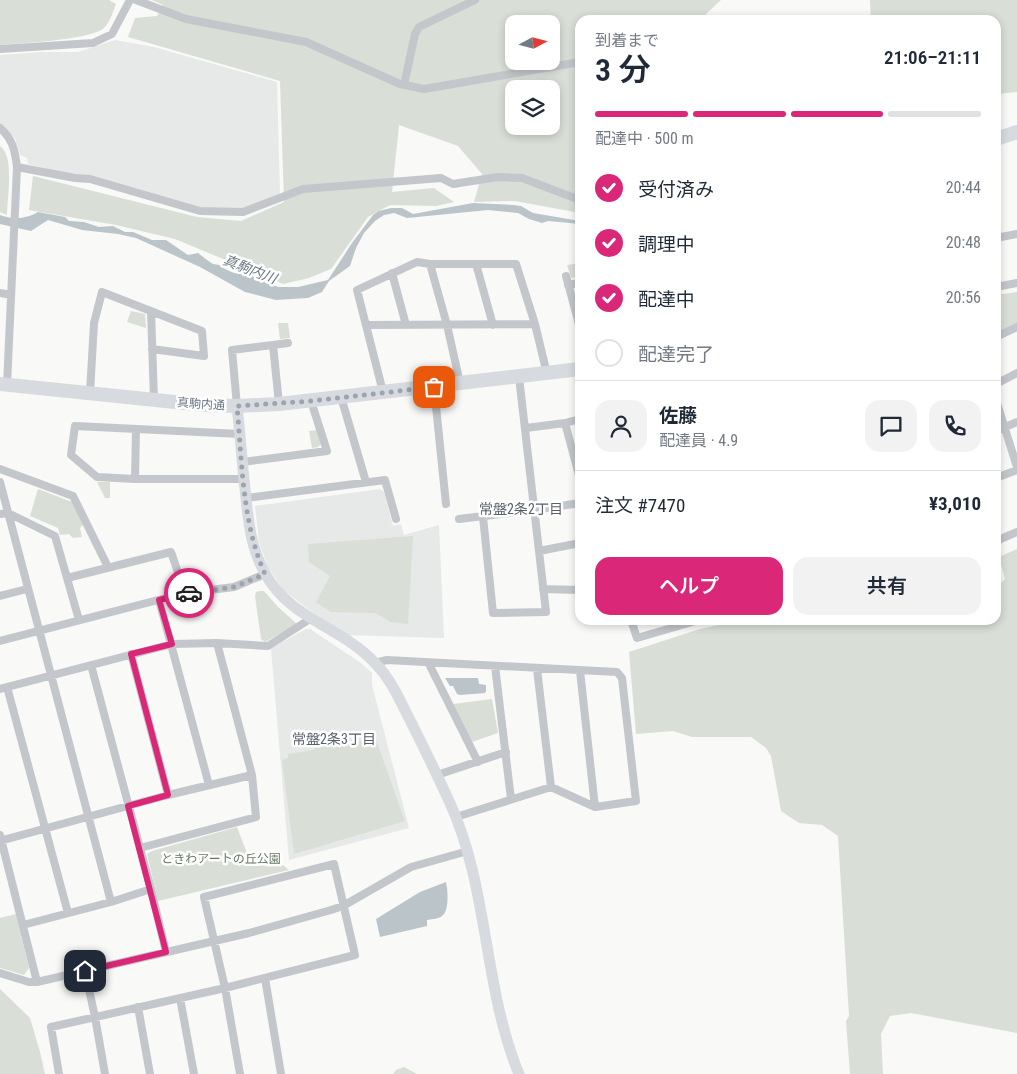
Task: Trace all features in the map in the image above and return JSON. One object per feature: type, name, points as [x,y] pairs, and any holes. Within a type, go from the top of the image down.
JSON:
[{"type":"highway","points":[[1001,137],[1017,132]]},
{"type":"highway","name":"真駒内通","points":[[4,384],[204,405],[237,406],[311,401],[575,370]]},
{"type":"street","points":[[0,50],[93,43],[112,34],[130,0]]},
{"type":"street","points":[[136,0],[186,19],[306,42],[404,85],[424,89],[575,63]]},
{"type":"street","points":[[404,85],[415,34],[419,27],[474,0]]},
{"type":"street","points":[[0,128],[11,140],[17,167],[14,245],[4,384]]},
{"type":"street","points":[[17,167],[90,179],[200,211],[243,212],[303,189],[441,178],[454,184],[498,177],[522,178],[575,198]]},
{"type":"street","points":[[1001,237],[1017,234]]},
{"type":"street","points":[[382,392],[357,290],[417,262],[430,264],[516,264],[535,324],[547,374]]},
{"type":"street","points":[[430,264],[447,325],[460,383]]},
{"type":"street","points":[[476,264],[493,324]]},
{"type":"street","points":[[392,273],[406,325]]},
{"type":"street","points":[[566,276],[575,309]]},
{"type":"street","points":[[1001,286],[1017,283]]},
{"type":"street","points":[[568,285],[575,284]]},
{"type":"street","points":[[90,393],[94,322],[102,292],[202,331],[204,356],[152,349]]},
{"type":"street","points":[[0,293],[11,295]]},
{"type":"street","points":[[151,311],[154,400]]},
{"type":"street","points":[[367,325],[535,324]]},
{"type":"street","points":[[1001,335],[1017,327]]},
{"type":"street","points":[[288,343],[232,350],[249,528],[259,561],[276,590],[292,607],[349,642],[375,663],[393,685],[456,817],[468,850],[501,1016],[519,1074]]},
{"type":"street","points":[[273,345],[279,404]]},
{"type":"street","points":[[1001,382],[1017,374]]},
{"type":"street","points":[[483,517],[493,614],[546,612],[519,377]]},
{"type":"street","points":[[434,387],[446,504]]},
{"type":"street","points":[[341,397],[366,482]]},
{"type":"street","points":[[242,462],[327,451],[311,401]]},
{"type":"street","points":[[1001,416],[1017,468],[1001,476]]},
{"type":"street","points":[[526,428],[575,420]]},
{"type":"street","points":[[1001,429],[1017,422]]},
{"type":"street","points":[[565,423],[575,460]]},
{"type":"street","points":[[240,434],[75,426],[71,455],[97,477],[244,480]]},
{"type":"street","points":[[135,479],[136,430]]},
{"type":"street","points":[[0,469],[74,496],[108,567]]},
{"type":"street","points":[[246,498],[385,480],[396,519]]},
{"type":"street","points":[[0,482],[4,513],[52,675],[111,902]]},
{"type":"street","points":[[459,520],[575,504]]},
{"type":"street","points":[[4,513],[55,536],[79,620]]},
{"type":"street","points":[[1001,539],[1017,532]]},
{"type":"street","points":[[539,551],[575,544]]},
{"type":"street","points":[[67,578],[171,552],[185,593]]},
{"type":"street","points":[[0,640],[185,593],[234,587],[265,574]]},
{"type":"street","points":[[0,596],[27,589]]},
{"type":"street","points":[[543,589],[575,590]]},
{"type":"street","points":[[159,600],[209,785]]},
{"type":"street","points":[[68,914],[4,688],[172,644],[217,643],[268,646],[310,619]]},
{"type":"street","points":[[633,625],[637,638],[674,625]]},
{"type":"street","points":[[140,848],[256,817],[252,775],[217,643]]},
{"type":"street","points":[[131,654],[168,795]]},
{"type":"street","points":[[375,663],[387,660],[429,664],[617,672],[622,678],[636,801],[595,807],[551,787],[456,817]]},
{"type":"street","points":[[429,664],[478,762]]},
{"type":"street","points":[[91,665],[166,952]]},
{"type":"street","points":[[495,666],[511,799]]},
{"type":"street","points":[[537,669],[551,787]]},
{"type":"street","points":[[580,671],[595,807]]},
{"type":"street","points":[[437,776],[506,752]]},
{"type":"street","points":[[37,982],[0,839],[252,775]]},
{"type":"street","points":[[0,973],[29,982],[37,982],[215,940],[331,910],[343,906],[411,867],[468,850]]},
{"type":"street","points":[[59,1074],[51,1027],[225,988],[355,955],[334,864],[204,897],[225,988],[240,1074]]},
{"type":"street","points":[[23,925],[111,902],[151,889]]},
{"type":"street","points":[[85,971],[105,1074]]},
{"type":"street","points":[[265,978],[281,1074]]},
{"type":"street","points":[[180,998],[194,1074]]},
{"type":"street","points":[[138,1007],[150,1074]]},
{"type":"shaded area","points":[[115,40],[154,47],[277,82],[280,196],[240,209],[201,208],[28,164],[27,158],[20,155],[15,138],[0,126],[0,55],[78,52]]},
{"type":"shaded area","points":[[473,203],[513,205],[521,206],[533,213],[575,220],[575,224],[548,221],[542,223],[518,213],[488,210],[407,218],[394,213],[384,215],[375,221],[364,233],[356,248],[350,266],[329,281],[322,292],[308,298],[276,300],[245,292],[200,267],[136,238],[82,230],[48,220],[31,231],[0,224],[0,215],[9,218],[19,218],[38,212],[65,217],[69,221],[84,222],[99,227],[113,226],[125,232],[133,232],[152,240],[166,240],[188,255],[198,253],[213,264],[234,273],[249,275],[278,287],[298,287],[328,280],[352,243],[373,215],[379,211],[402,208],[413,214]]},
{"type":"shaded area","points":[[380,489],[384,492],[393,526],[401,524],[404,535],[439,525],[444,638],[346,635],[328,624],[283,590],[267,565],[259,542],[255,506]]},
{"type":"shaded area","points":[[306,629],[310,629],[361,663],[372,673],[372,685],[409,828],[289,860],[271,649]]},
{"type":"shaded area","points":[[445,678],[478,678],[479,684],[486,685],[486,691],[485,693],[460,695],[457,694],[453,686],[450,686]]},
{"type":"shaded area","points":[[446,882],[447,904],[442,916],[427,920],[427,926],[380,937],[376,919],[420,892]]},
{"type":"green space","points":[[0,0],[109,0],[116,4],[106,26],[97,32],[71,38],[0,45]]},
{"type":"green space","points":[[152,0],[721,0],[706,15],[575,15],[575,212],[515,201],[474,202],[482,174],[458,146],[399,125],[392,192],[434,188],[454,202],[436,206],[390,205],[368,217],[331,269],[309,278],[283,284],[175,239],[116,225],[29,210],[33,176],[197,217],[241,221],[284,202],[280,81],[128,37],[135,18],[157,16],[163,5]]},
{"type":"green space","points":[[870,0],[1017,0],[1017,92],[1001,94],[1001,15],[871,15]]},
{"type":"green space","points":[[0,146],[5,151],[9,168],[7,215],[0,212]]},
{"type":"green space","points":[[575,264],[575,277],[571,278],[567,265]]},
{"type":"green space","points":[[1017,292],[1017,324],[1001,332],[1001,294]]},
{"type":"green space","points":[[131,311],[145,314],[146,328],[127,322]]},
{"type":"green space","points":[[278,323],[288,323],[290,338],[280,339]]},
{"type":"green space","points":[[317,430],[321,444],[318,447],[312,448],[309,431]]},
{"type":"green space","points":[[97,482],[110,482],[110,498],[105,498]]},
{"type":"green space","points":[[38,489],[72,502],[83,525],[80,528],[82,537],[73,538],[69,534],[60,535],[58,528],[30,516]]},
{"type":"green space","points":[[413,536],[408,624],[391,622],[375,613],[331,612],[316,602],[330,576],[309,562],[308,544]]},
{"type":"green space","points":[[1017,549],[1017,1033],[911,1013],[890,1016],[881,1034],[883,1074],[850,1074],[846,1021],[849,1016],[838,836],[822,825],[799,823],[781,811],[771,756],[766,748],[751,737],[692,737],[673,731],[636,734],[629,652],[700,629],[719,625],[1001,625],[1001,583],[1005,579],[1001,556]]},
{"type":"green space","points":[[264,591],[297,624],[265,642],[261,639],[255,596],[256,592]]},
{"type":"green space","points":[[492,699],[498,733],[472,742],[453,704]]},
{"type":"green space","points":[[376,740],[405,821],[294,854],[282,760],[288,758],[288,754],[314,750],[314,746]]},
{"type":"green space","name":"ときわアートの丘公園","points":[[237,827],[247,853],[269,857],[289,870],[158,901],[147,854]]},
{"type":"green space","points":[[16,914],[29,968],[24,975],[0,968],[0,918]]},
{"type":"green space","points":[[0,989],[30,1018],[45,1074],[0,1074]]},
{"type":"green space","points":[[404,1067],[417,1074],[393,1074],[396,1070]]},
{"type":"way so far","points":[[189,593],[234,587],[265,574],[249,528],[237,406],[311,401],[434,387]]},
{"type":"district","name":"常盤2条2丁目","points":[[521,509]]},
{"type":"district","name":"常盤2条3丁目","points":[[334,739]]},
{"type":"route","points":[[85,971],[166,952],[128,806],[168,795],[131,654],[172,644],[159,600],[189,593]]},
{"type":"water label","name":"真駒内川","points":[[250,269]]}]
